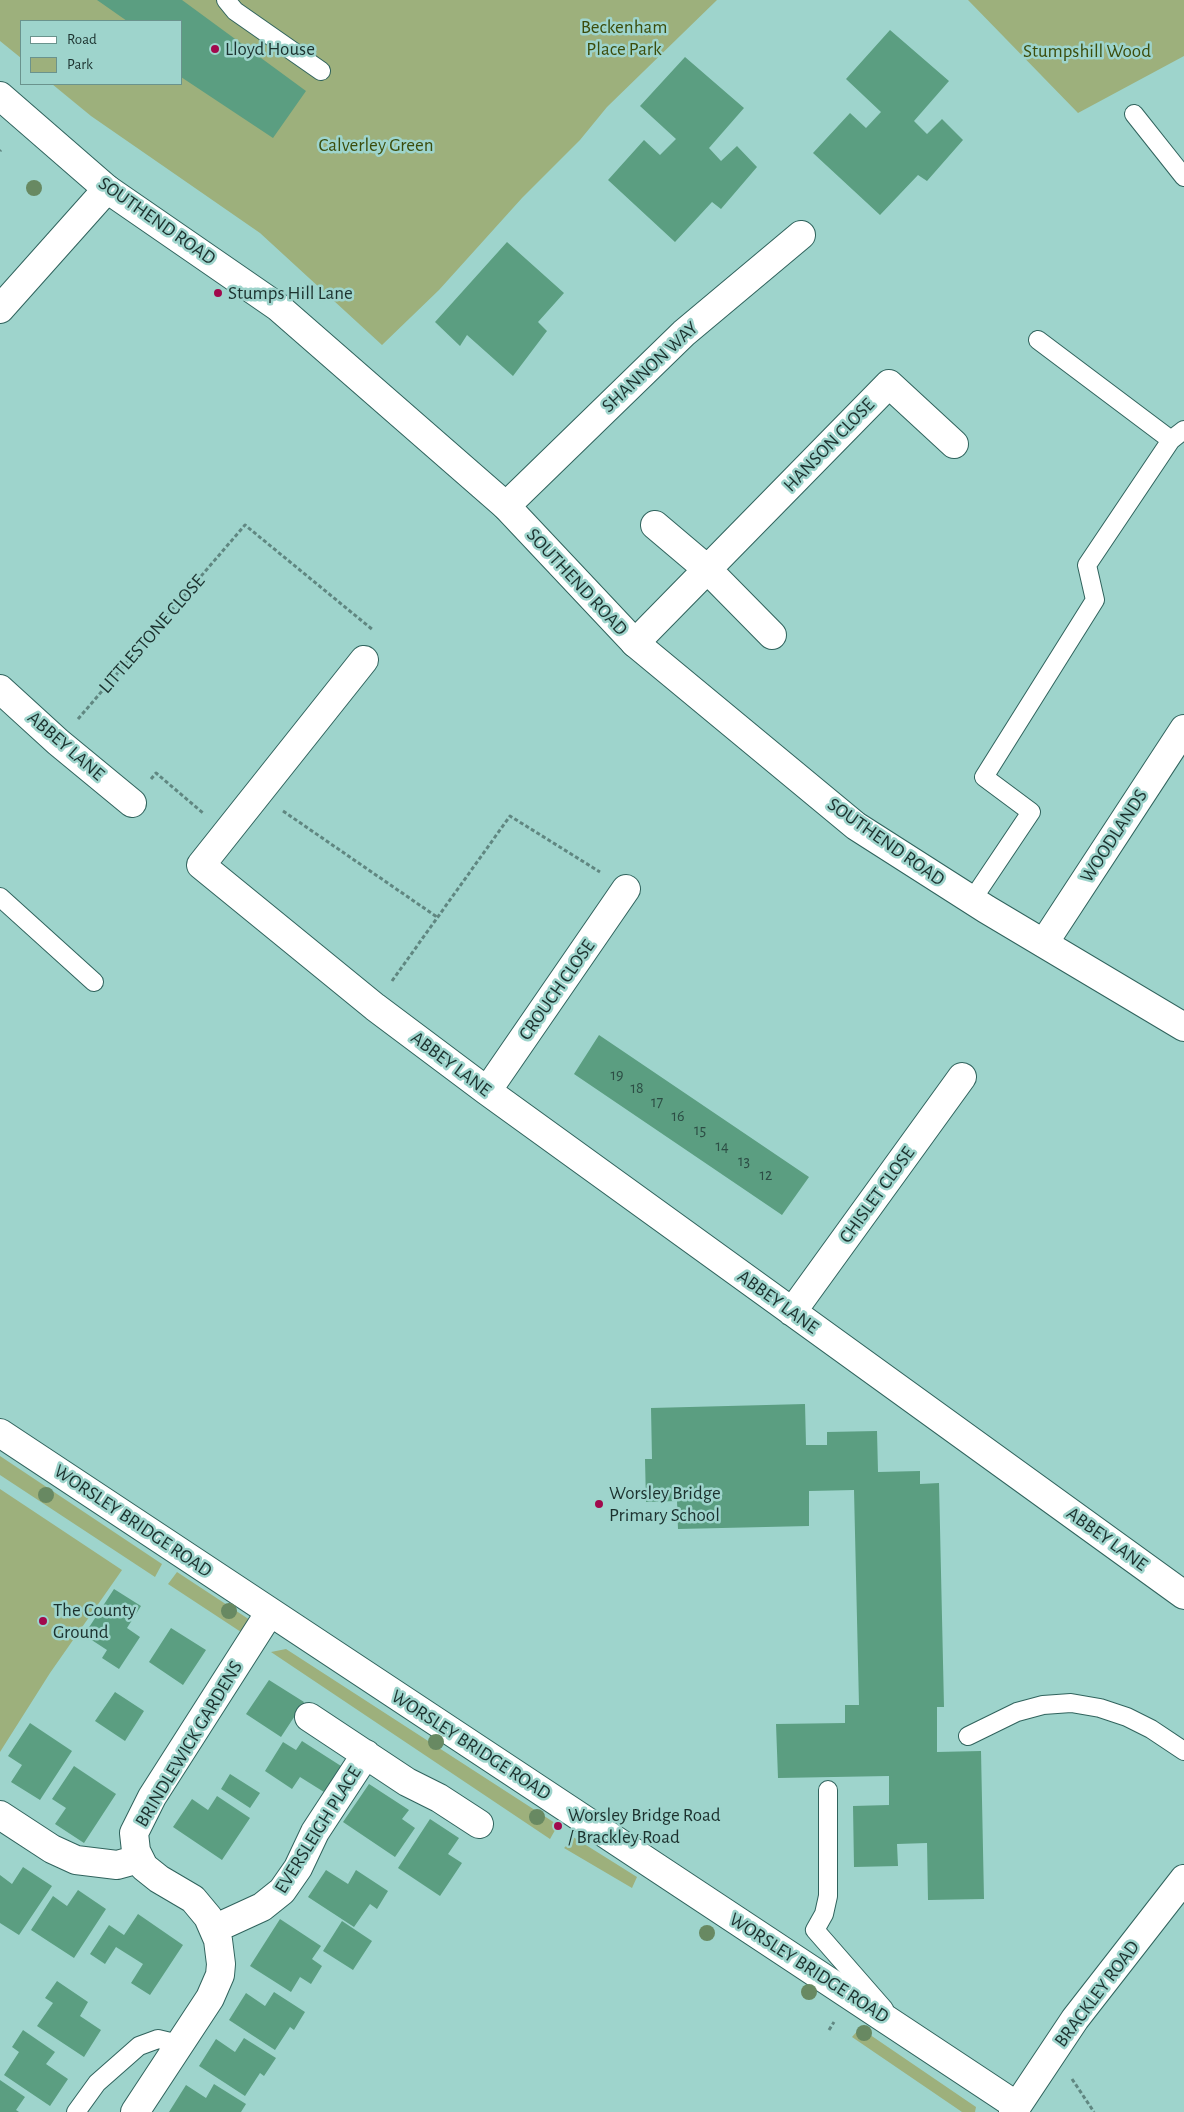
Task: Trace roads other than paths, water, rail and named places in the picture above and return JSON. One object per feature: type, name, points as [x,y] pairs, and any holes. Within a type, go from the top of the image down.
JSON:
[{"type":"street","name":"SOUTHEND ROAD","points":[[0,96],[108,189],[278,307],[506,506],[635,643],[856,826],[972,900],[1184,1028]]},
{"type":"street","points":[[0,309],[108,189]]},
{"type":"street","name":"SHANNON WAY","points":[[506,506],[684,333],[802,235]]},
{"type":"street","name":"HANSON CLOSE","points":[[635,643],[889,384],[954,444]]},
{"type":"street","points":[[655,525],[707,569],[772,635]]},
{"type":"street","name":"ABBEY LANE","points":[[364,660],[201,865],[375,1007],[487,1091],[1184,1595]]},
{"type":"street","name":"ABBEY LANE","points":[[0,688],[58,742],[132,803]]},
{"type":"street","name":"WOODLANDS","points":[[1044,943],[1184,729]]},
{"type":"street","name":"CROUCH CLOSE","points":[[487,1091],[626,889]]},
{"type":"street","name":"CHISLET CLOSE","points":[[792,1312],[962,1077]]},
{"type":"street","name":"WORSLEY BRIDGE ROAD","points":[[0,1432],[901,2028],[1015,2109]]},
{"type":"street","name":"BRINDLEWICK GARDENS","points":[[139,1859],[134,1842],[138,1821],[270,1612]]},
{"type":"street","name":"EVERSLEIGH PLACE","points":[[309,1717],[407,1782],[439,1798],[479,1824]]},
{"type":"street","name":"EVERSLEIGH PLACE","points":[[214,1929],[262,1908],[282,1891],[298,1868],[315,1832],[366,1754]]},
{"type":"street","points":[[0,1815],[52,1849],[88,1864],[117,1865],[139,1859],[151,1874],[194,1899],[202,1907],[214,1929],[220,1952],[220,1975],[210,1998],[135,2112]]},
{"type":"street","name":"BRACKLEY ROAD","points":[[1015,2109],[1076,2018],[1184,1879]]},
{"type":"lane","points":[[226,0],[236,11],[321,71]]},
{"type":"lane","points":[[1134,114],[1184,177]]},
{"type":"lane","points":[[972,900],[1031,812],[984,777],[1095,600],[1087,566],[1178,435],[1038,340]]},
{"type":"lane","points":[[0,897],[94,982]]},
{"type":"lane","points":[[968,1736],[1018,1712],[1042,1705],[1071,1703],[1100,1708],[1127,1717],[1151,1729],[1184,1751]]},
{"type":"lane","points":[[828,1790],[828,1896],[824,1914],[815,1930],[901,2028]]},
{"type":"lane","points":[[76,2112],[98,2083],[139,2046],[158,2039],[179,2044]]},
{"type":"place","name":"Lloyd House","points":[[215,49]]},
{"type":"place","name":"Stumps Hill Lane","points":[[218,293]]},
{"type":"place","name":"Worsley Bridge Primary School","points":[[599,1504]]},
{"type":"place","name":"The County Ground","points":[[43,1621]]},
{"type":"place","name":"Worsley Bridge Road / Brackley Road","points":[[558,1826]]},
{"type":"park label","name":"Beckenham Place Park","points":[[624,38]]},
{"type":"park label","name":"Stumpshill Wood","points":[[1087,51]]},
{"type":"park label","name":"Calverley Green","points":[[376,145]]}]
